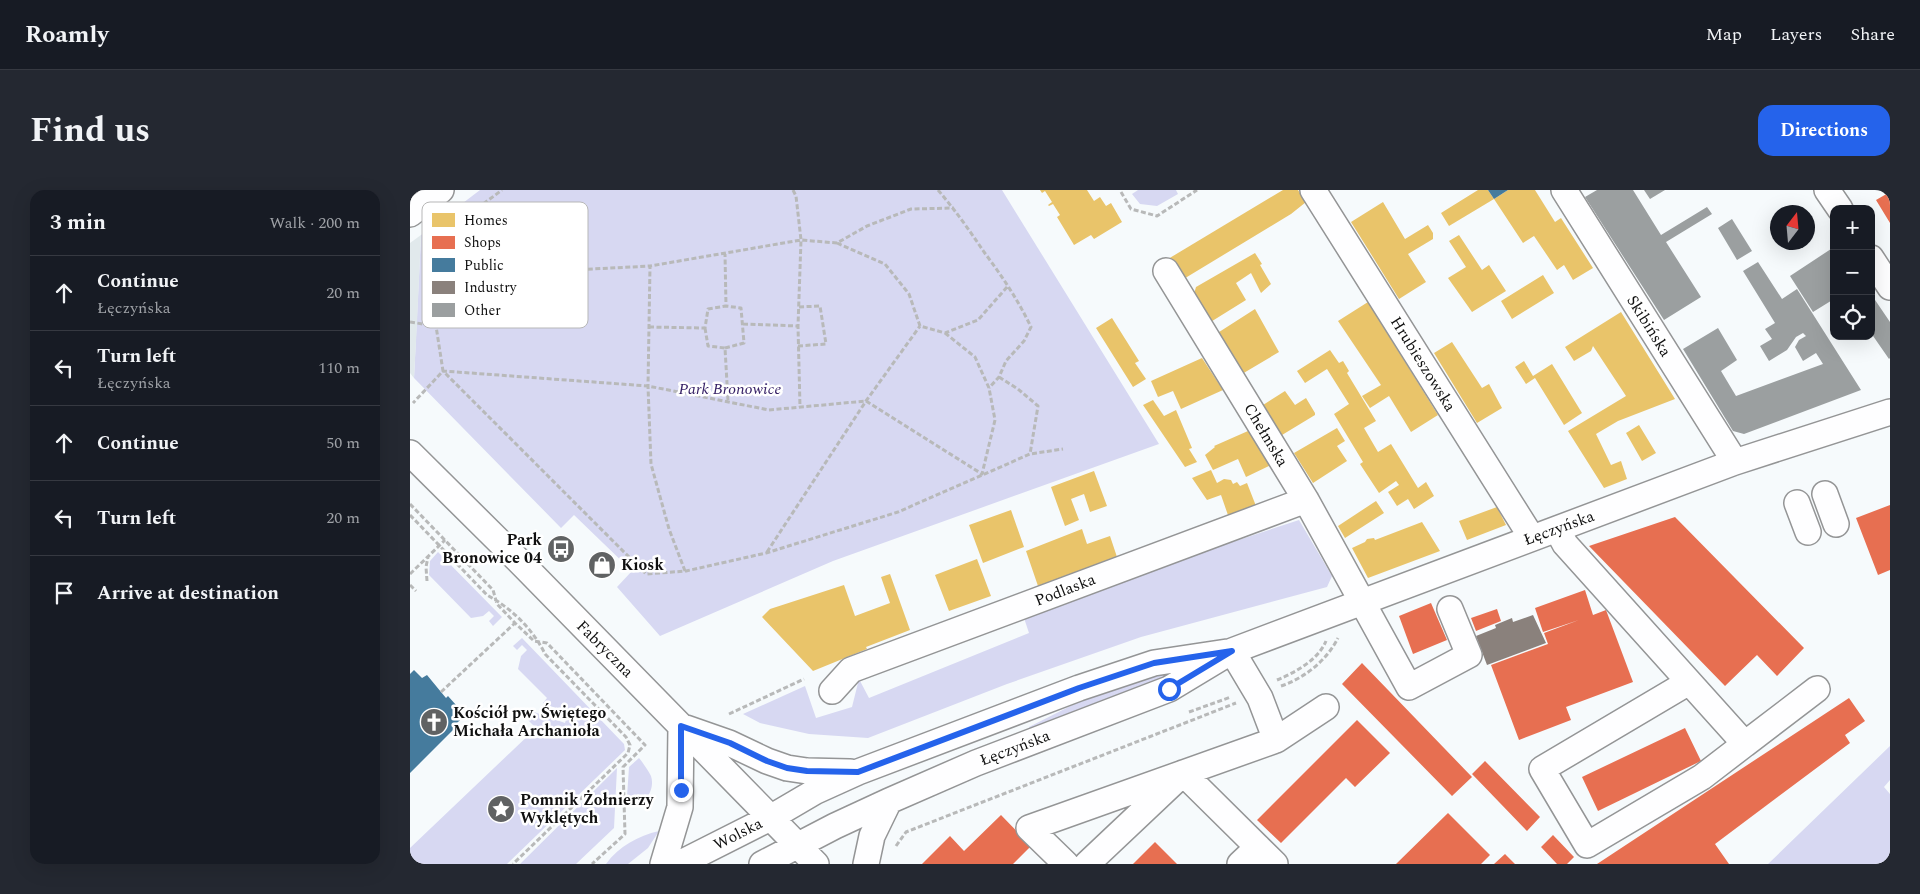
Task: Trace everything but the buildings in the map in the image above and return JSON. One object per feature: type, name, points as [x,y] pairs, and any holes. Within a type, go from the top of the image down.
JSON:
[{"type":"street","points":[[426,202],[441,190]]},
{"type":"street","name":"Hrubieszowska","points":[[1313,190],[1532,538]]},
{"type":"street","name":"Skibińska","points":[[1564,190],[1734,462]]},
{"type":"street","points":[[1828,190],[1837,205]]},
{"type":"street","points":[[410,214],[422,205]]},
{"type":"street","points":[[1875,264],[1889,284]]},
{"type":"street","name":"Chełmska","points":[[1166,271],[1306,500],[1409,687],[1469,655],[1450,609]]},
{"type":"street","name":"Łęczyńska","points":[[798,846],[835,826],[976,763],[1169,689],[1232,651],[1734,462],[1890,412]]},
{"type":"street","name":"Fabryczna","points":[[410,453],[816,864]]},
{"type":"street","points":[[1825,494],[1836,524]]},
{"type":"street","name":"Podlaska","points":[[832,691],[851,670],[1306,500]]},
{"type":"street","points":[[1797,503],[1808,532]]},
{"type":"street","points":[[1557,528],[1565,544],[1745,744]]},
{"type":"street","points":[[1232,651],[1258,694],[1276,740]]},
{"type":"street","name":"Łęczyńska","points":[[770,818],[816,791],[858,772],[1079,688],[1154,663],[1232,651]]},
{"type":"street","points":[[1689,682],[1542,769],[1587,845],[1702,777],[1817,689]]},
{"type":"street","points":[[1066,864],[1029,828],[1276,740],[1326,707]]},
{"type":"street","points":[[663,864],[680,807],[681,726],[730,743],[767,761],[787,768],[807,771],[858,772]]},
{"type":"street","points":[[1184,773],[1275,864]]},
{"type":"street","points":[[1087,864],[1184,773]]},
{"type":"street","points":[[866,864],[872,836],[889,801]]},
{"type":"street","name":"Wolska","points":[[679,864],[770,818]]},
{"type":"street","points":[[762,864],[798,846]]},
{"type":"street","points":[[1240,864],[1258,847]]},
{"type":"path","points":[[486,202],[502,190]]},
{"type":"path","points":[[793,190],[796,196],[801,240],[798,307],[800,407]]},
{"type":"path","points":[[938,190],[954,208],[1008,286],[1021,306],[1031,327],[1024,341],[1006,361],[999,377],[989,388]]},
{"type":"path","points":[[1120,192],[1131,209],[1157,216],[1197,190]]},
{"type":"path","points":[[837,243],[867,226],[911,209],[954,208]]},
{"type":"path","points":[[588,269],[650,266],[801,240],[837,243],[885,264],[909,294],[920,326]]},
{"type":"path","points":[[725,254],[726,306]]},
{"type":"path","points":[[650,266],[648,386],[652,464],[669,529],[686,572]]},
{"type":"path","points":[[945,333],[978,320],[1008,286]]},
{"type":"path","points":[[726,306],[741,308],[744,343],[724,348],[708,346],[705,328],[708,308],[726,306]]},
{"type":"path","points":[[798,307],[820,306],[826,344],[798,346]]},
{"type":"path","points":[[742,324],[798,326]]},
{"type":"path","points":[[920,326],[945,333],[975,357],[989,388],[995,420],[982,474]]},
{"type":"path","points":[[766,553],[866,401],[920,326]]},
{"type":"path","points":[[436,328],[444,371],[646,574],[686,572],[766,553],[898,512],[1030,454],[1063,449]]},
{"type":"path","points":[[649,328],[705,328]]},
{"type":"path","points":[[724,348],[728,401]]},
{"type":"path","points":[[444,371],[648,386],[770,410],[866,401],[982,474]]},
{"type":"path","points":[[413,403],[444,371]]},
{"type":"path","points":[[999,377],[1018,389],[1038,406],[1030,454]]},
{"type":"path","points":[[410,504],[493,590],[497,604],[514,623],[534,641],[547,643],[645,745],[624,767],[625,834],[592,864]]},
{"type":"path","points":[[410,515],[487,595],[504,604],[539,642],[545,654],[626,737],[630,745],[628,753],[513,864]]},
{"type":"path","points":[[410,574],[445,540]]},
{"type":"path","points":[[427,581],[426,567],[428,557]]},
{"type":"path","points":[[410,585],[416,591]]},
{"type":"path","points":[[441,692],[514,623]]},
{"type":"path","points":[[895,847],[906,832],[1291,682],[1306,674],[1333,648],[1340,633]]},
{"type":"path","points":[[729,714],[804,679]]},
{"type":"green space","name":"Park Bronowice","points":[[480,190],[1002,190],[1159,444],[833,561],[660,636],[617,587],[632,571],[574,515],[561,528],[414,378],[422,234],[422,328],[588,328],[588,202],[464,202]]},
{"type":"green space","points":[[1138,190],[1176,190],[1178,194],[1157,206],[1140,204],[1132,194]]},
{"type":"green space","points":[[1299,520],[1332,576],[1327,587],[1141,637],[1007,684],[868,738],[809,734],[760,723],[743,714],[805,686],[816,718],[852,707],[859,679],[869,698],[1029,633],[1024,618],[1193,555]]},
{"type":"green space","points":[[438,552],[502,617],[493,626],[489,621],[494,616],[489,611],[483,616],[471,618],[429,575],[430,561]]},
{"type":"green space","points":[[522,638],[624,744],[625,750],[507,864],[410,864],[410,848],[536,728],[527,719],[534,712],[565,723],[568,713],[543,703],[547,698],[518,669],[521,656],[527,650],[522,645],[517,650],[513,646]]},
{"type":"green space","points":[[1212,660],[1030,730],[1029,727],[1100,691]]},
{"type":"green space","points":[[1890,746],[1890,780],[1884,787],[1890,794],[1890,864],[1768,864]]},
{"type":"green space","points":[[639,758],[651,776],[652,785],[646,799],[634,805],[628,801],[627,797],[629,767]]},
{"type":"green space","points":[[617,768],[614,828],[576,864],[520,864]]},
{"type":"green space","points":[[659,831],[648,848],[628,864],[606,864],[623,847],[644,836]]},
{"type":"shaded area","points":[[421,235],[414,378],[410,373],[410,243]]},
{"type":"place","name":"Park Bronowice 04","points":[[561,549]]},
{"type":"place","name":"Kiosk","points":[[602,565]]},
{"type":"place","name":"Kościół pw. Świętego Michała Archanioła","points":[[434,722]]},
{"type":"place","name":"Pomnik Żołnierzy Wyklętych","points":[[501,809]]},
{"type":"route","points":[[681,790],[681,726],[730,743],[767,761],[787,768],[807,771],[858,772],[1079,688],[1154,663],[1232,651],[1169,689]]}]
